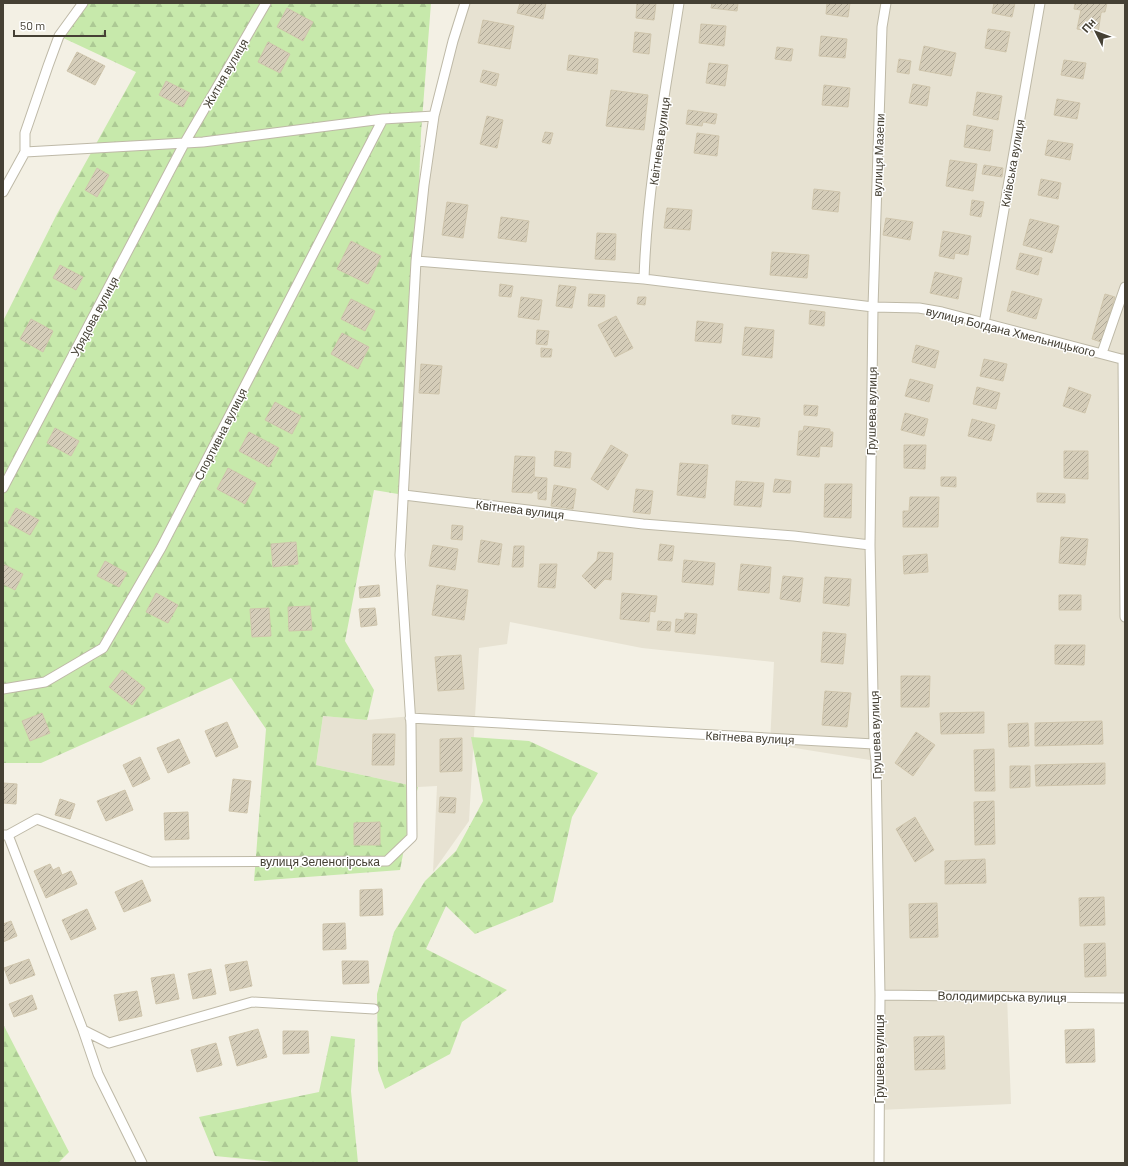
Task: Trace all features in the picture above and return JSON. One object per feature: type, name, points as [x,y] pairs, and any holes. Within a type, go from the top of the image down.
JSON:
[{"type":"street","points":[[3,192],[25,152],[26,133],[59,36],[83,3]]},
{"type":"street","name":"Житня вулиця","points":[[184,144],[266,3]]},
{"type":"street","points":[[404,495],[416,261],[424,185],[434,116],[452,41],[465,3]]},
{"type":"street","name":"Квітнева вулиця","points":[[644,279],[647,224],[679,3]]},
{"type":"street","name":"вулиця Мазепи","points":[[873,307],[882,28],[886,3]]},
{"type":"street","name":"Київська вулиця","points":[[984,324],[1040,3]]},
{"type":"street","points":[[25,152],[184,144],[383,119],[434,116]]},
{"type":"street","name":"Спортивна вулиця","points":[[3,689],[45,682],[104,648],[161,548],[383,119]]},
{"type":"street","name":"Урядова вулиця","points":[[3,488],[184,144]]},
{"type":"street","points":[[416,261],[644,279],[873,307]]},
{"type":"street","points":[[1102,353],[1125,287]]},
{"type":"street","name":"вулиця Богдана Хмельницького","points":[[873,307],[919,308],[942,312],[1124,360]]},
{"type":"street","name":"Грушева вулиця","points":[[873,307],[870,545],[880,995],[879,1163]]},
{"type":"street","points":[[1124,360],[1125,617]]},
{"type":"street","name":"Квітнева вулиця","points":[[404,495],[643,524],[794,536],[870,545]]},
{"type":"street","name":"вулиця Зеленогірська","points":[[5,835],[38,819],[151,862],[387,861],[412,837],[410,718],[400,555],[404,495]]},
{"type":"street","name":"Квітнева вулиця","points":[[410,718],[874,744]]},
{"type":"street","points":[[5,835],[84,1030],[98,1074],[142,1163]]},
{"type":"street","name":"Володимирська вулиця","points":[[880,995],[1125,998]]},
{"type":"street","points":[[84,1030],[109,1043],[252,1002],[374,1009]]},
{"type":"shaded area","points":[[465,3],[1125,3],[1125,998],[1007,996],[1011,1104],[879,1110],[876,761],[770,744],[774,662],[642,648],[510,622],[507,644],[479,648],[469,821],[433,872],[437,786],[418,787],[316,765],[323,716],[367,720],[413,716],[404,495],[416,261],[434,116]]},
{"type":"green space","points":[[83,3],[431,3],[421,133],[404,495],[374,490],[345,641],[374,690],[367,720],[323,716],[316,765],[418,787],[400,870],[254,881],[266,729],[231,678],[41,763],[3,763],[3,321],[57,214],[136,72],[59,36]]},
{"type":"green space","points":[[471,737],[529,741],[598,773],[572,817],[553,902],[475,934],[446,906],[426,949],[507,990],[462,1022],[450,1054],[385,1089],[378,1070],[377,994],[394,932],[425,881],[456,851],[483,801]]},
{"type":"green space","points":[[3,1024],[69,1152],[58,1163],[3,1163]]},
{"type":"green space","points":[[331,1036],[355,1039],[351,1091],[358,1163],[285,1163],[215,1156],[199,1117],[319,1092]]},
{"type":"building","points":[[520,3],[546,3],[543,19],[517,13]]},
{"type":"building","points":[[637,3],[656,3],[654,20],[636,18]]},
{"type":"building","points":[[712,3],[738,3],[737,11],[711,8]]},
{"type":"building","points":[[827,3],[850,3],[848,17],[826,14]]},
{"type":"building","points":[[994,3],[1015,3],[1012,17],[992,13]]},
{"type":"building","points":[[1075,3],[1107,3],[1105,12],[1101,13],[1098,33],[1077,29],[1081,10],[1074,9]]},
{"type":"building","points":[[287,8],[313,22],[303,41],[277,27]]},
{"type":"building","points":[[483,20],[514,26],[510,49],[478,43]]},
{"type":"building","points":[[701,24],[726,26],[724,46],[699,43]]},
{"type":"building","points":[[988,29],[1010,32],[1006,52],[985,48]]},
{"type":"building","points":[[635,32],[651,34],[649,54],[633,52]]},
{"type":"building","points":[[821,36],[847,39],[845,58],[819,56]]},
{"type":"building","points":[[268,42],[290,54],[280,73],[258,62]]},
{"type":"building","points":[[924,46],[956,53],[951,76],[919,70]]},
{"type":"building","points":[[777,47],[793,49],[791,61],[775,59]]},
{"type":"building","points":[[77,52],[105,66],[95,85],[67,71]]},
{"type":"building","points":[[569,55],[598,59],[597,74],[567,70]]},
{"type":"building","points":[[899,59],[911,61],[909,74],[897,72]]},
{"type":"building","points":[[1064,60],[1086,63],[1083,79],[1061,75]]},
{"type":"building","points":[[709,63],[728,65],[725,86],[706,83]]},
{"type":"building","points":[[483,70],[499,74],[496,86],[480,82]]},
{"type":"building","points":[[166,81],[190,93],[183,107],[159,95]]},
{"type":"building","points":[[913,84],[930,87],[927,106],[909,103]]},
{"type":"building","points":[[824,85],[850,88],[848,107],[822,105]]},
{"type":"building","points":[[611,90],[648,95],[644,130],[606,126]]},
{"type":"building","points":[[977,92],[1002,96],[998,120],[973,115]]},
{"type":"building","points":[[1057,99],[1080,103],[1077,119],[1054,115]]},
{"type":"building","points":[[688,110],[717,114],[715,124],[703,122],[702,126],[686,124]]},
{"type":"building","points":[[487,116],[503,120],[497,148],[480,144]]},
{"type":"building","points":[[967,125],[993,130],[990,151],[964,147]]},
{"type":"building","points":[[545,132],[553,133],[550,144],[542,142]]},
{"type":"building","points":[[697,133],[719,136],[717,156],[694,153]]},
{"type":"building","points":[[1048,140],[1073,144],[1070,160],[1045,155]]},
{"type":"building","points":[[950,160],[977,164],[973,191],[946,186]]},
{"type":"building","points":[[984,165],[1003,168],[1002,177],[982,174]]},
{"type":"building","points":[[97,168],[109,175],[97,197],[85,190]]},
{"type":"building","points":[[1041,179],[1061,183],[1058,199],[1038,195]]},
{"type":"building","points":[[814,189],[840,192],[838,212],[812,209]]},
{"type":"building","points":[[972,200],[984,202],[981,217],[970,215]]},
{"type":"building","points":[[447,202],[468,205],[463,238],[442,235]]},
{"type":"building","points":[[667,208],[692,210],[690,230],[664,228]]},
{"type":"building","points":[[501,217],[529,221],[526,242],[498,238]]},
{"type":"building","points":[[886,218],[913,222],[910,240],[883,235]]},
{"type":"building","points":[[1030,219],[1059,226],[1052,253],[1023,245]]},
{"type":"building","points":[[943,231],[971,236],[968,255],[955,253],[954,259],[939,256]]},
{"type":"building","points":[[597,233],[616,234],[615,260],[595,259]]},
{"type":"building","points":[[351,241],[381,256],[368,284],[337,269]]},
{"type":"building","points":[[772,252],[809,255],[807,278],[770,275]]},
{"type":"building","points":[[1020,253],[1042,258],[1038,275],[1016,269]]},
{"type":"building","points":[[60,265],[83,277],[76,290],[53,278]]},
{"type":"building","points":[[935,272],[962,278],[958,299],[930,293]]},
{"type":"building","points":[[500,284],[513,286],[511,297],[499,296]]},
{"type":"building","points":[[559,285],[576,287],[572,308],[556,306]]},
{"type":"building","points":[[1012,291],[1042,299],[1036,319],[1007,311]]},
{"type":"building","points":[[589,294],[605,295],[604,307],[588,306]]},
{"type":"building","points":[[1105,294],[1115,297],[1101,342],[1092,339]]},
{"type":"building","points":[[521,297],[542,300],[539,320],[518,317]]},
{"type":"building","points":[[638,297],[646,297],[645,305],[637,304]]},
{"type":"building","points":[[351,299],[375,311],[365,331],[341,319]]},
{"type":"building","points":[[810,310],[825,312],[824,326],[809,324]]},
{"type":"building","points":[[616,316],[633,348],[615,357],[598,325]]},
{"type":"building","points":[[31,319],[53,331],[43,352],[20,339]]},
{"type":"building","points":[[697,321],[723,324],[721,343],[695,341]]},
{"type":"building","points":[[745,327],[774,330],[772,358],[742,355]]},
{"type":"building","points":[[537,330],[549,331],[547,345],[536,344]]},
{"type":"building","points":[[342,333],[369,347],[358,369],[331,354]]},
{"type":"building","points":[[916,345],[939,351],[935,368],[912,362]]},
{"type":"building","points":[[541,348],[552,349],[551,357],[541,357]]},
{"type":"building","points":[[984,359],[1007,364],[1003,381],[980,376]]},
{"type":"building","points":[[421,364],[442,366],[439,394],[419,393]]},
{"type":"building","points":[[910,379],[933,385],[929,402],[905,396]]},
{"type":"building","points":[[977,387],[1000,393],[996,409],[973,404]]},
{"type":"building","points":[[1069,387],[1091,395],[1085,413],[1063,406]]},
{"type":"building","points":[[275,402],[301,416],[292,434],[265,420]]},
{"type":"building","points":[[804,405],[818,406],[817,416],[804,415]]},
{"type":"building","points":[[905,413],[928,419],[924,436],[901,430]]},
{"type":"building","points":[[732,415],[760,418],[759,427],[732,424]]},
{"type":"building","points":[[972,419],[995,425],[991,441],[968,436]]},
{"type":"building","points":[[804,426],[830,429],[830,432],[833,432],[832,447],[820,446],[819,457],[797,455],[799,431],[803,431]]},
{"type":"building","points":[[55,428],[79,441],[71,456],[47,443]]},
{"type":"building","points":[[249,432],[279,448],[269,467],[239,451]]},
{"type":"building","points":[[611,445],[628,455],[608,490],[591,479]]},
{"type":"building","points":[[904,445],[926,445],[925,469],[904,468]]},
{"type":"building","points":[[555,451],[571,453],[570,468],[554,466]]},
{"type":"building","points":[[1064,451],[1088,451],[1088,479],[1064,478]]},
{"type":"building","points":[[515,456],[535,457],[534,477],[547,478],[546,500],[538,499],[538,491],[533,491],[532,493],[512,492]]},
{"type":"building","points":[[680,463],[708,465],[705,498],[677,495]]},
{"type":"building","points":[[228,468],[256,483],[245,504],[217,489]]},
{"type":"building","points":[[941,477],[956,477],[956,487],[941,486]]},
{"type":"building","points":[[775,479],[791,481],[790,493],[773,492]]},
{"type":"building","points":[[736,481],[764,483],[761,507],[734,505]]},
{"type":"building","points":[[825,484],[852,484],[851,518],[824,517]]},
{"type":"building","points":[[554,485],[576,489],[573,509],[551,506]]},
{"type":"building","points":[[636,489],[653,491],[650,514],[633,512]]},
{"type":"building","points":[[1037,493],[1065,494],[1065,503],[1037,502]]},
{"type":"building","points":[[910,497],[939,497],[938,527],[903,527],[903,511],[909,511]]},
{"type":"building","points":[[16,508],[39,520],[30,535],[8,523]]},
{"type":"building","points":[[452,525],[463,526],[462,540],[451,539]]},
{"type":"building","points":[[1061,537],[1088,539],[1085,565],[1059,563]]},
{"type":"building","points":[[481,540],[502,544],[499,565],[478,562]]},
{"type":"building","points":[[296,542],[298,564],[273,567],[271,544]]},
{"type":"building","points":[[660,544],[674,546],[672,561],[658,560]]},
{"type":"building","points":[[433,545],[458,549],[455,570],[429,566]]},
{"type":"building","points":[[514,546],[524,546],[523,567],[512,567]]},
{"type":"building","points":[[598,552],[613,553],[611,580],[605,579],[595,589],[582,576],[597,560]]},
{"type":"building","points":[[927,554],[928,572],[904,574],[903,556]]},
{"type":"building","points":[[684,560],[715,563],[713,585],[682,582]]},
{"type":"building","points":[[105,561],[127,573],[119,587],[97,576]]},
{"type":"building","points":[[3,564],[23,574],[15,590],[3,584]]},
{"type":"building","points":[[540,564],[557,564],[555,588],[538,587]]},
{"type":"building","points":[[741,564],[771,567],[769,593],[738,590]]},
{"type":"building","points":[[783,576],[803,578],[800,602],[780,599]]},
{"type":"building","points":[[825,577],[851,579],[849,606],[823,603]]},
{"type":"building","points":[[379,585],[380,596],[360,598],[359,587]]},
{"type":"building","points":[[437,585],[468,590],[464,620],[432,615]]},
{"type":"building","points":[[156,593],[178,605],[168,623],[146,612]]},
{"type":"building","points":[[622,593],[657,596],[655,612],[650,611],[649,622],[620,619]]},
{"type":"building","points":[[1059,595],[1081,595],[1081,610],[1059,610]]},
{"type":"building","points":[[310,606],[312,630],[289,631],[288,607]]},
{"type":"building","points":[[269,608],[271,636],[252,637],[250,609]]},
{"type":"building","points":[[375,608],[377,625],[361,627],[359,609]]},
{"type":"building","points":[[685,613],[697,614],[695,634],[675,632],[676,619],[684,620]]},
{"type":"building","points":[[658,621],[671,622],[670,631],[657,630]]},
{"type":"building","points":[[823,632],[846,634],[843,664],[821,662]]},
{"type":"building","points":[[1055,645],[1085,645],[1084,665],[1055,664]]},
{"type":"building","points":[[461,655],[464,689],[438,691],[435,657]]},
{"type":"building","points":[[122,670],[145,688],[132,705],[109,687]]},
{"type":"building","points":[[901,676],[930,676],[929,707],[901,707]]},
{"type":"building","points":[[825,691],[851,693],[847,727],[822,725]]},
{"type":"building","points":[[984,712],[984,733],[941,734],[940,713]]},
{"type":"building","points":[[42,713],[50,733],[30,741],[22,721]]},
{"type":"building","points":[[1102,721],[1103,744],[1035,746],[1035,723]]},
{"type":"building","points":[[227,722],[238,747],[216,757],[205,731]]},
{"type":"building","points":[[1028,723],[1029,746],[1009,747],[1008,724]]},
{"type":"building","points":[[916,732],[935,745],[913,776],[895,763]]},
{"type":"building","points":[[373,734],[395,734],[394,765],[372,765]]},
{"type":"building","points":[[462,738],[462,771],[440,772],[440,739]]},
{"type":"building","points":[[179,739],[190,763],[168,773],[157,748]]},
{"type":"building","points":[[994,749],[995,791],[975,791],[974,750]]},
{"type":"building","points":[[140,757],[150,779],[133,787],[123,765]]},
{"type":"building","points":[[1105,763],[1105,784],[1036,786],[1035,765]]},
{"type":"building","points":[[1010,766],[1030,766],[1030,787],[1010,788]]},
{"type":"building","points":[[233,779],[251,781],[247,813],[229,811]]},
{"type":"building","points":[[3,783],[17,784],[16,804],[3,803]]},
{"type":"building","points":[[125,790],[133,810],[106,821],[97,801]]},
{"type":"building","points":[[440,797],[456,798],[455,813],[439,812]]},
{"type":"building","points":[[60,799],[75,804],[70,819],[55,815]]},
{"type":"building","points":[[994,801],[995,844],[975,845],[974,802]]},
{"type":"building","points":[[188,812],[189,839],[165,840],[164,813]]},
{"type":"building","points":[[915,817],[934,850],[915,862],[896,829]]},
{"type":"building","points":[[380,822],[380,845],[354,845],[354,823]]},
{"type":"building","points":[[985,859],[986,883],[945,884],[945,861]]},
{"type":"building","points":[[50,864],[53,870],[59,867],[62,875],[71,871],[77,884],[46,898],[34,871]]},
{"type":"building","points":[[142,880],[151,901],[124,912],[115,892]]},
{"type":"building","points":[[382,889],[383,915],[360,916],[360,890]]},
{"type":"building","points":[[1104,897],[1105,925],[1080,926],[1079,898]]},
{"type":"building","points":[[937,903],[938,937],[910,938],[909,904]]},
{"type":"building","points":[[87,909],[96,929],[71,940],[62,920]]},
{"type":"building","points":[[11,921],[17,936],[3,942],[3,924]]},
{"type":"building","points":[[345,923],[346,949],[323,950],[323,924]]},
{"type":"building","points":[[1105,943],[1106,976],[1085,977],[1084,944]]},
{"type":"building","points":[[29,959],[35,975],[10,984],[4,968]]},
{"type":"building","points":[[247,961],[252,986],[230,991],[225,965]]},
{"type":"building","points":[[342,961],[368,961],[369,983],[343,984]]},
{"type":"building","points":[[211,969],[216,994],[193,999],[188,974]]},
{"type":"building","points":[[174,974],[179,999],[156,1004],[151,978]]},
{"type":"building","points":[[137,991],[142,1016],[119,1021],[114,995]]},
{"type":"building","points":[[32,995],[37,1009],[14,1017],[9,1004]]},
{"type":"building","points":[[258,1029],[267,1057],[237,1066],[229,1037]]},
{"type":"building","points":[[1094,1029],[1095,1062],[1066,1063],[1065,1030]]},
{"type":"building","points":[[283,1031],[308,1031],[309,1053],[283,1054]]},
{"type":"building","points":[[944,1036],[945,1069],[915,1070],[914,1037]]},
{"type":"building","points":[[216,1043],[222,1065],[197,1072],[191,1050]]}]
